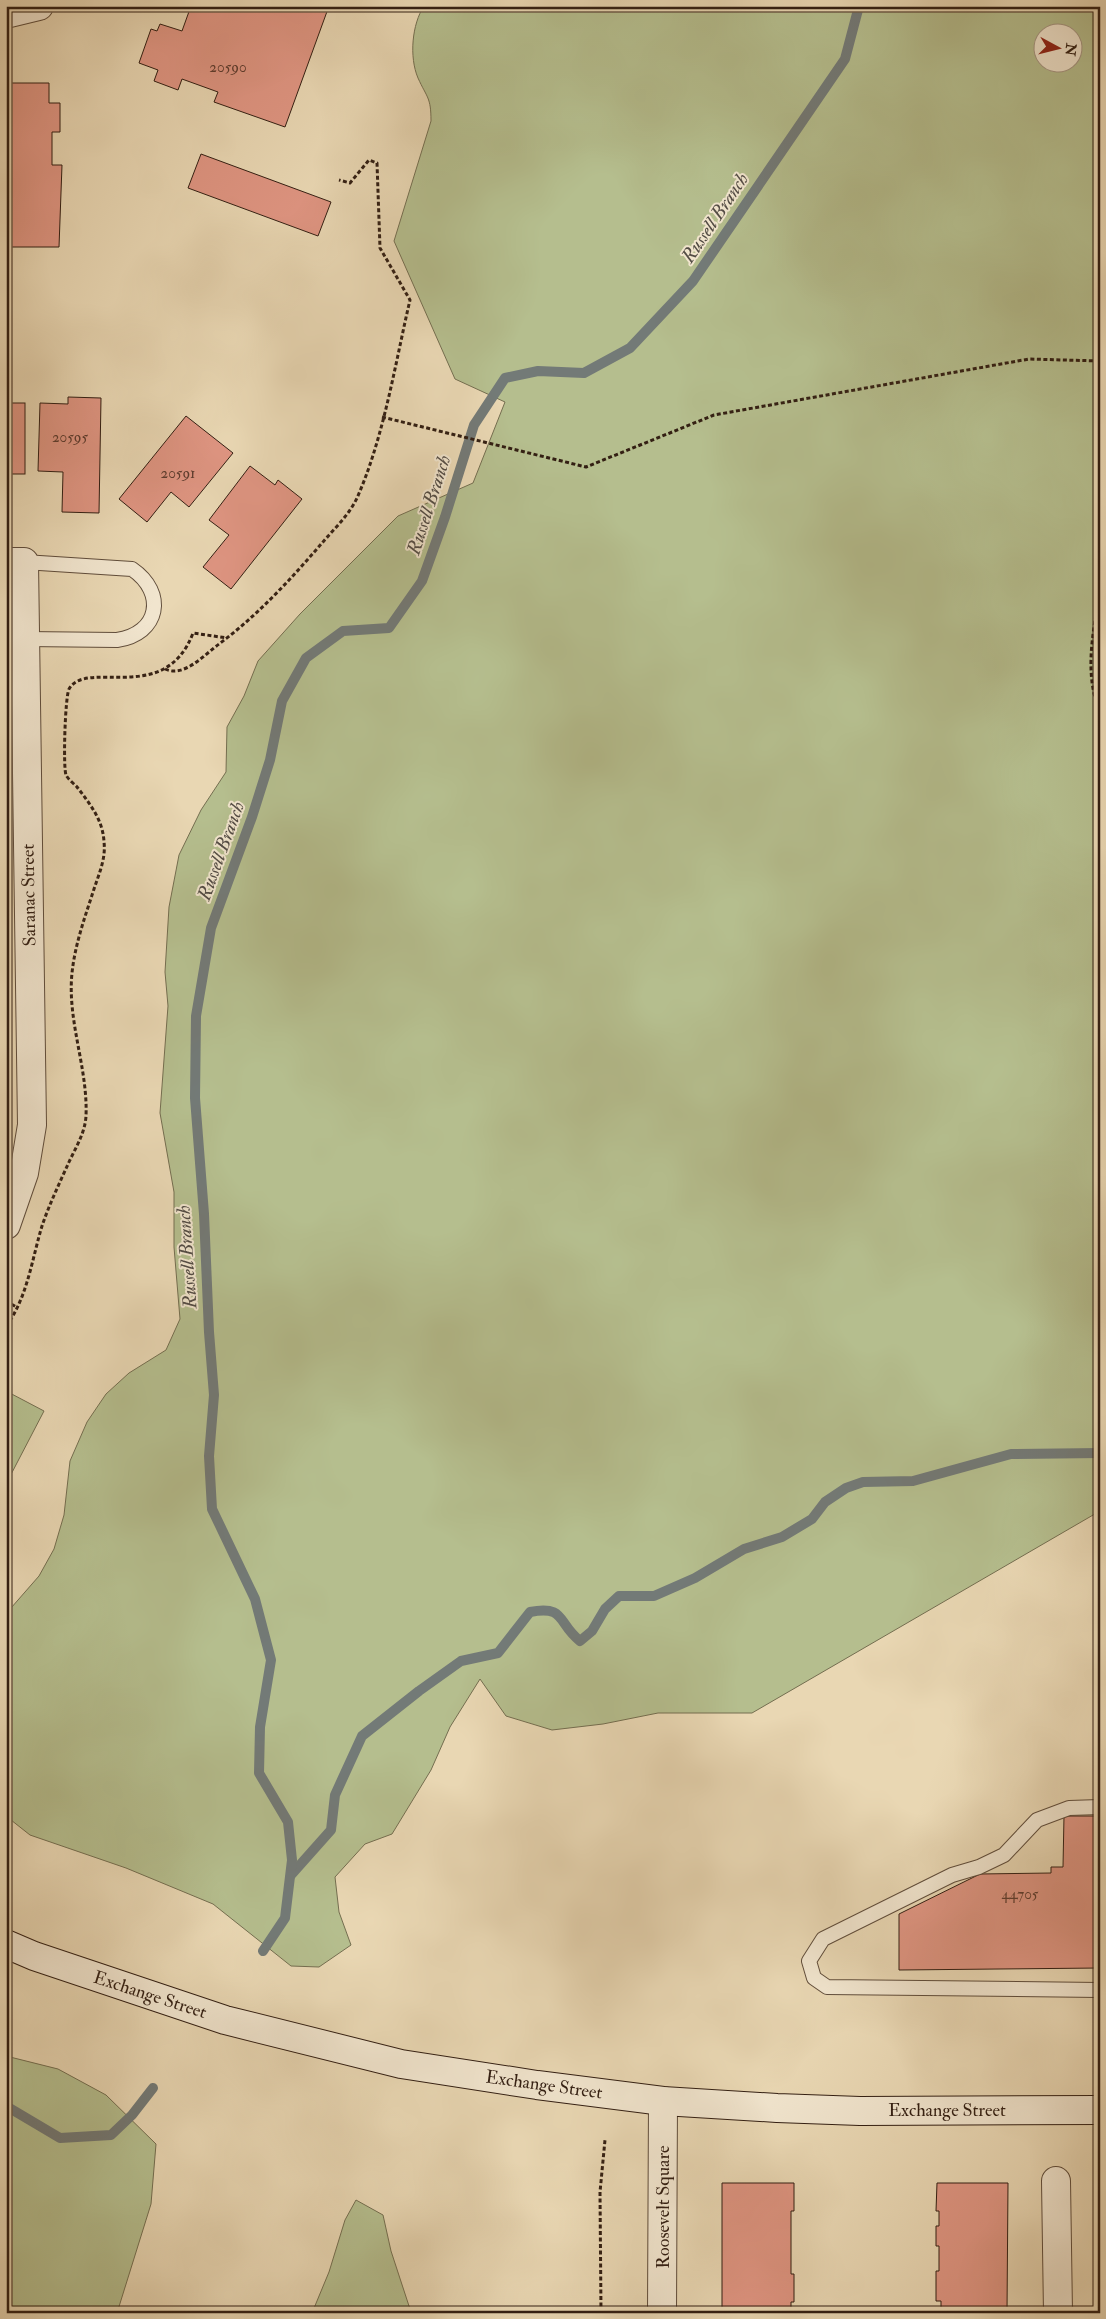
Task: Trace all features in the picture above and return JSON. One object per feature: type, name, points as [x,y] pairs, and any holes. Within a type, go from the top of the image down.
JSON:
[{"type":"street","points":[[6,14],[39,6]]},
{"type":"street","name":"Saranac Street","points":[[6,1225],[24,1173],[16,1157],[32,1125],[25,639],[15,562]]},
{"type":"street","name":"Exchange Street","points":[[6,1944],[34,1956],[225,2020],[402,2064],[537,2085],[663,2101],[777,2108],[860,2111],[1100,2110]]},
{"type":"street","name":"Roosevelt Square","points":[[662,2313],[663,2101]]},
{"type":"street","points":[[1056,2181],[1058,2313]]},
{"type":"lane","points":[[15,562],[132,569],[144,577],[152,589],[154,604],[152,618],[143,630],[131,638],[117,640],[25,639]]},
{"type":"lane","points":[[1100,1807],[1069,1808],[1037,1820],[1004,1855],[979,1867],[952,1875],[823,1938],[809,1962],[814,1978],[827,1987],[1100,1990]]},
{"type":"path","points":[[165,669],[173,673],[183,670],[227,638],[282,590],[342,521],[356,500],[368,469],[410,300],[380,248],[377,163],[369,160],[350,183],[339,180]]},
{"type":"path","points":[[382,417],[586,467],[714,415],[1029,359],[1100,361]]},
{"type":"path","points":[[1100,589],[1090,673],[1093,695],[1100,712]]},
{"type":"path","points":[[6,1326],[18,1308],[43,1223],[78,1145],[86,1116],[85,1096],[72,1013],[72,974],[76,945],[103,862],[105,842],[101,824],[92,806],[66,774],[65,708],[70,689],[82,679],[150,676],[165,669],[188,647],[193,633],[227,638]]},
{"type":"path","points":[[6,1301],[18,1308]]},
{"type":"path","points":[[601,2313],[600,2192],[605,2140]]},
{"type":"green space","points":[[424,6],[1100,6],[1100,1511],[752,1713],[658,1713],[603,1724],[552,1730],[506,1716],[480,1679],[450,1727],[431,1770],[392,1834],[365,1844],[335,1877],[339,1912],[351,1945],[319,1967],[291,1966],[213,1904],[126,1868],[30,1835],[11,1820],[6,1794],[6,1620],[11,1608],[39,1576],[54,1549],[64,1515],[70,1461],[87,1422],[106,1394],[129,1373],[166,1350],[180,1319],[174,1247],[174,1192],[160,1113],[168,1006],[165,972],[169,907],[179,855],[201,810],[226,772],[227,727],[244,696],[258,661],[300,614],[398,516],[473,483],[505,402],[455,379],[394,241],[431,121],[429,102],[418,78],[413,60],[414,31]]},
{"type":"green space","points":[[6,1391],[44,1411],[6,1484]]},
{"type":"green space","points":[[6,2056],[58,2069],[106,2095],[156,2144],[151,2204],[117,2313],[6,2313]]},
{"type":"green space","points":[[356,2200],[383,2215],[391,2251],[413,2313],[312,2313],[329,2272],[345,2220]]},
{"type":"building","points":[[191,6],[329,6],[285,127],[214,102],[218,92],[182,79],[178,90],[154,81],[158,70],[139,63],[151,29],[157,31],[160,24],[182,31]]},
{"type":"building","points":[[11,83],[49,83],[49,103],[60,103],[60,132],[52,132],[52,165],[62,165],[59,247],[8,247],[6,242],[6,91],[11,91]]},
{"type":"building","points":[[201,154],[331,202],[318,236],[188,188]]},
{"type":"building","points":[[68,397],[101,398],[99,513],[62,512],[63,472],[38,471],[40,403],[68,404]]},
{"type":"building","points":[[6,403],[25,403],[25,474],[6,474]]},
{"type":"building","points":[[186,416],[233,453],[189,507],[171,492],[147,522],[119,499]]},
{"type":"building","points":[[250,466],[275,485],[278,480],[302,499],[231,589],[203,567],[229,535],[209,520]]},
{"type":"building","points":[[1064,1816],[1100,1816],[1100,1968],[899,1970],[899,1914],[980,1874],[1051,1873],[1051,1867],[1063,1867]]},
{"type":"building","points":[[722,2183],[794,2183],[794,2211],[791,2211],[791,2274],[794,2274],[794,2302],[791,2302],[791,2311],[795,2313],[722,2313]]},
{"type":"building","points":[[937,2183],[1008,2183],[1007,2313],[941,2313],[941,2301],[936,2301],[936,2271],[939,2271],[939,2246],[936,2246],[936,2226],[939,2226],[939,2211],[936,2211]]},
{"type":"waterway","name":"Russell Branch","points":[[263,1951],[285,1918],[292,1860],[288,1822],[259,1773],[260,1727],[271,1660],[255,1599],[212,1509],[209,1456],[214,1395],[209,1332],[204,1214],[195,1098],[196,1016],[211,928],[252,817],[270,760],[282,701],[306,658],[343,631],[389,628],[422,581],[445,517],[474,425],[505,378],[538,371],[584,373],[630,348],[693,281],[845,59],[859,6]]},
{"type":"waterway","points":[[291,1875],[331,1830],[335,1795],[362,1736],[461,1661],[498,1653],[530,1612],[542,1610],[556,1613],[580,1641],[592,1631],[605,1609],[619,1596],[654,1596],[695,1578],[744,1549],[782,1537],[812,1519],[825,1502],[846,1488],[863,1482],[913,1481],[1011,1454],[1100,1453]]},
{"type":"waterway","name":"Russell Branch","points":[[6,2106],[60,2138],[111,2135],[132,2115],[153,2088]]}]
